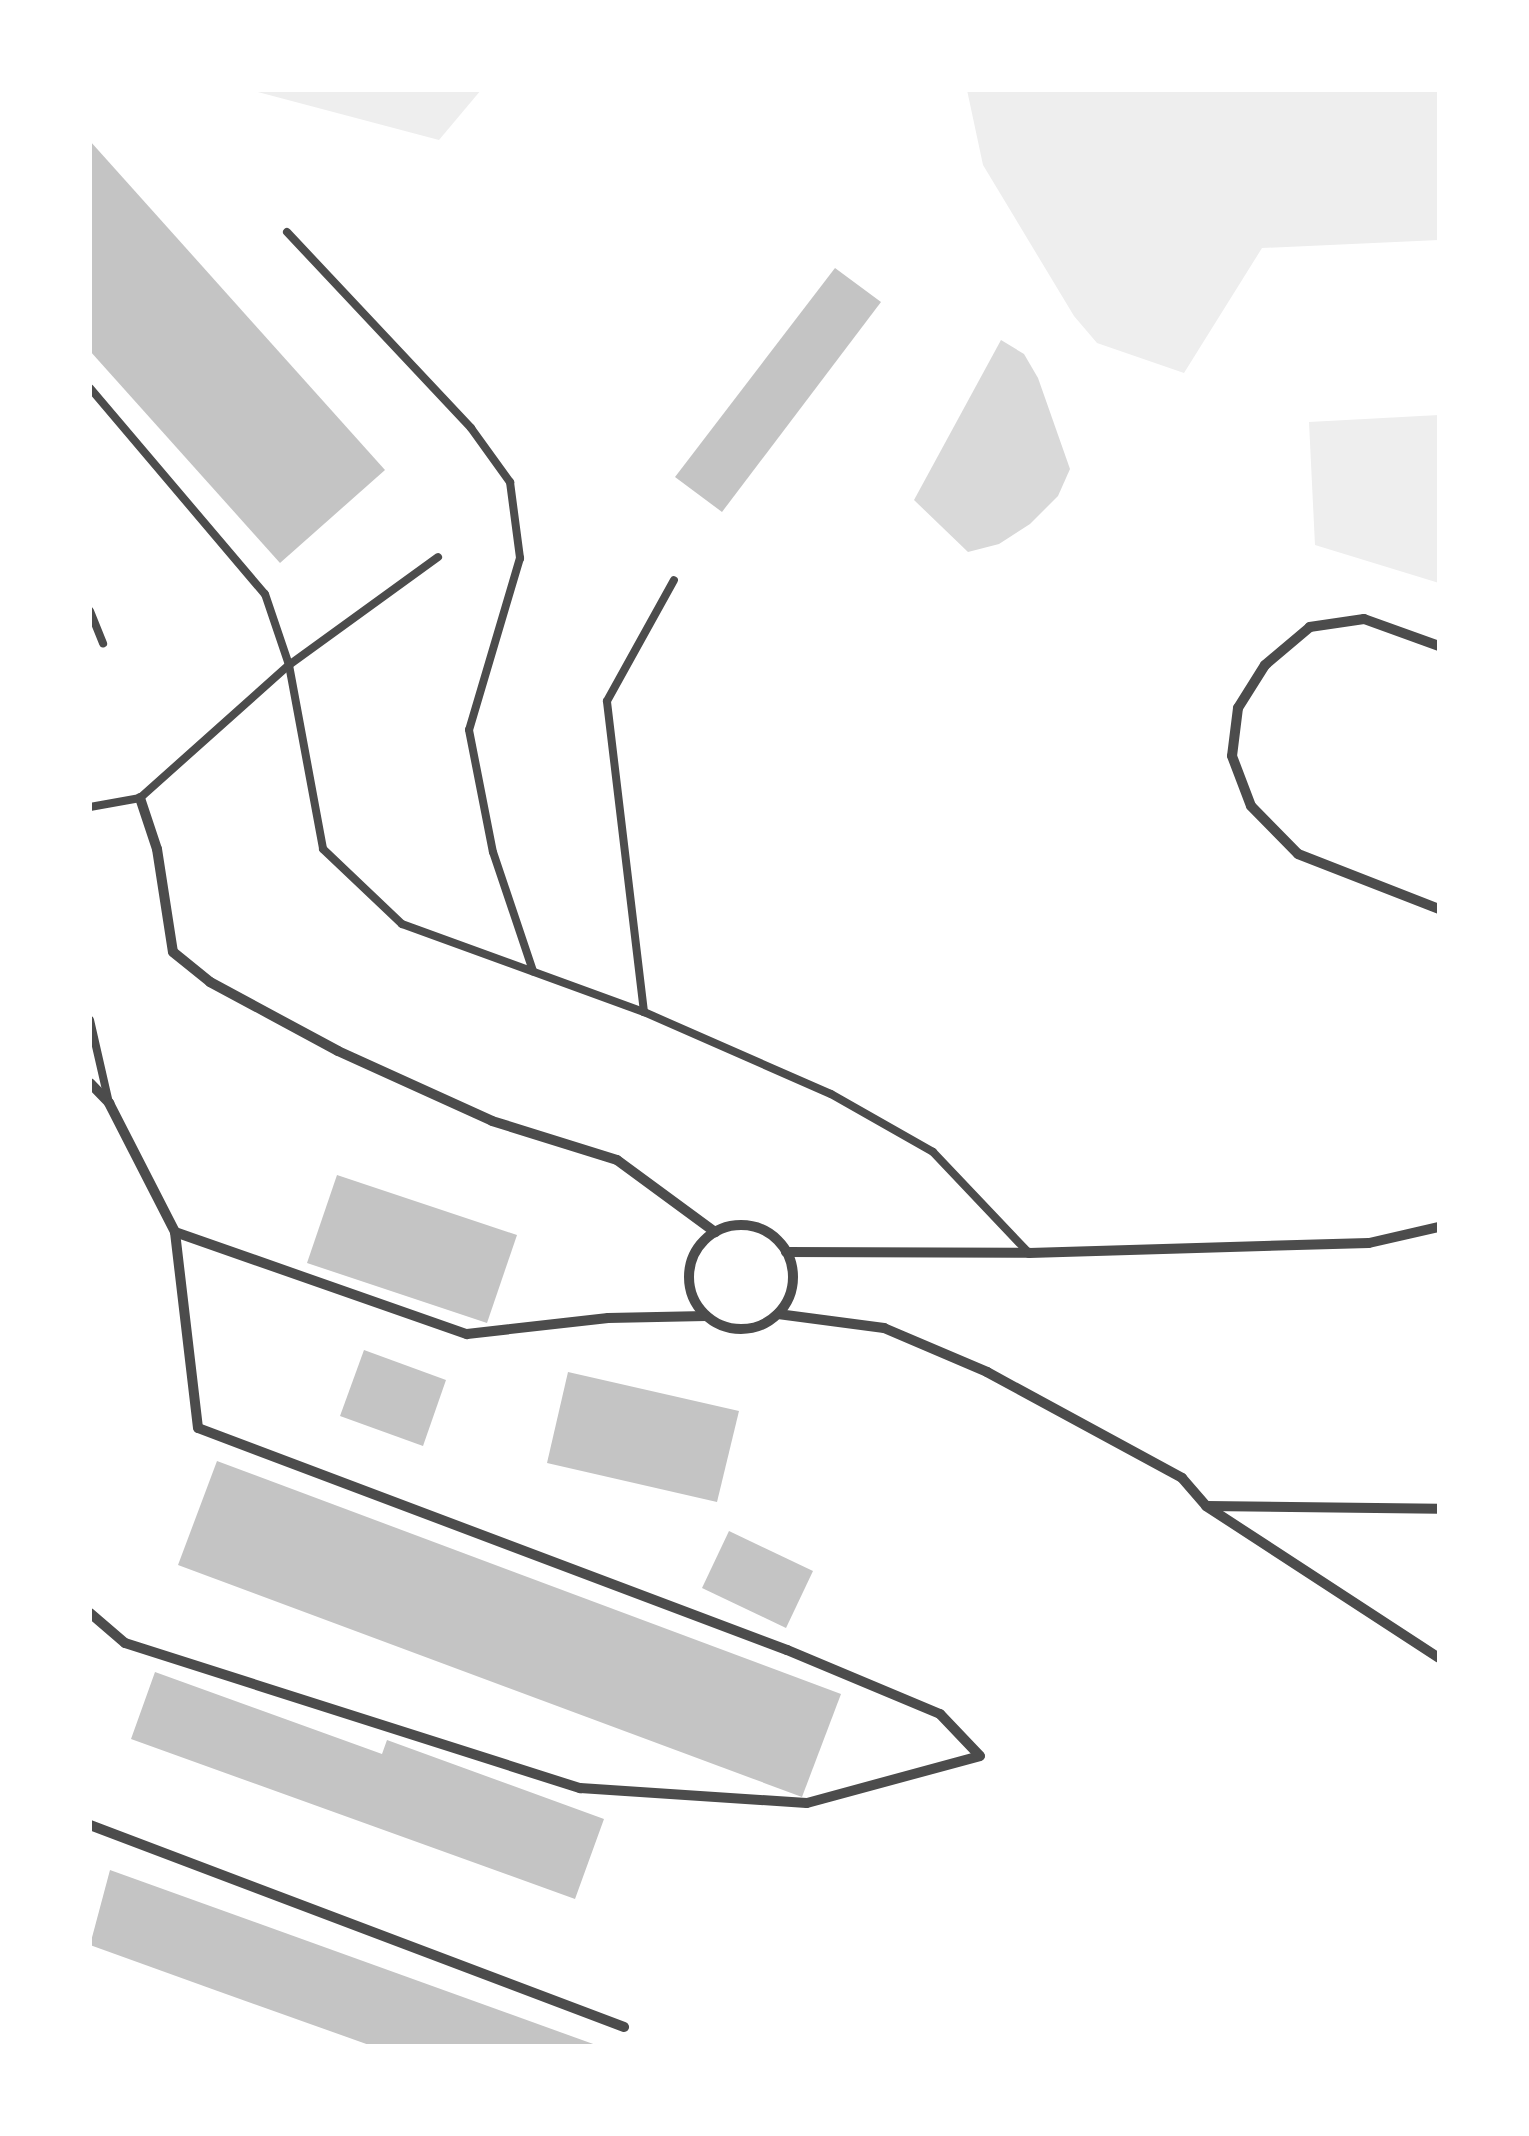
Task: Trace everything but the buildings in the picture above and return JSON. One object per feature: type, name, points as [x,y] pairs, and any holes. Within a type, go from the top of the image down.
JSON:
[{"type":"street","points":[[1439,646],[1364,619],[1310,626],[1265,665],[1238,708],[1232,756],[1251,806],[1298,854],[1439,909]]},
{"type":"street","points":[[140,798],[157,849],[173,952],[210,982],[338,1051],[492,1121],[617,1160],[715,1232],[762,1230],[786,1252],[793,1284],[778,1314]]},
{"type":"street","points":[[90,1083],[109,1103],[175,1232],[198,1428],[788,1650],[940,1714],[980,1756],[807,1804],[580,1788],[125,1643],[90,1613]]},
{"type":"street","points":[[786,1252],[1029,1254],[1369,1243],[1439,1227]]},
{"type":"street","points":[[175,1232],[468,1334],[608,1318],[706,1316],[735,1329],[778,1314],[884,1328],[986,1372],[1182,1478],[1206,1506],[1439,1658]]},
{"type":"street","points":[[706,1316],[690,1289],[689,1272],[693,1256],[715,1232]]},
{"type":"street","points":[[1206,1506],[1439,1509]]},
{"type":"street","points":[[90,1825],[624,2026]]},
{"type":"lane","points":[[287,232],[471,428],[510,482],[520,558],[469,730],[493,852],[532,971]]},
{"type":"lane","points":[[90,388],[265,594],[289,665],[324,849],[402,924],[644,1012],[830,1094],[933,1152],[1029,1254]]},
{"type":"lane","points":[[90,807],[140,798],[289,665],[438,557]]},
{"type":"lane","points":[[644,1012],[608,701],[674,580]]},
{"type":"lane","points":[[90,611],[103,644]]},
{"type":"lane","points":[[90,1020],[109,1103]]},
{"type":"shaded area","points":[[250,90],[481,90],[439,140]]},
{"type":"shaded area","points":[[967,90],[1439,90],[1439,240],[1262,248],[1184,373],[1097,343],[1074,316],[983,165]]},
{"type":"shaded area","points":[[1001,340],[1024,354],[1038,378],[1070,469],[1058,496],[1030,524],[999,544],[968,552],[914,500]]},
{"type":"shaded area","points":[[1439,415],[1439,583],[1315,545],[1309,422]]}]
